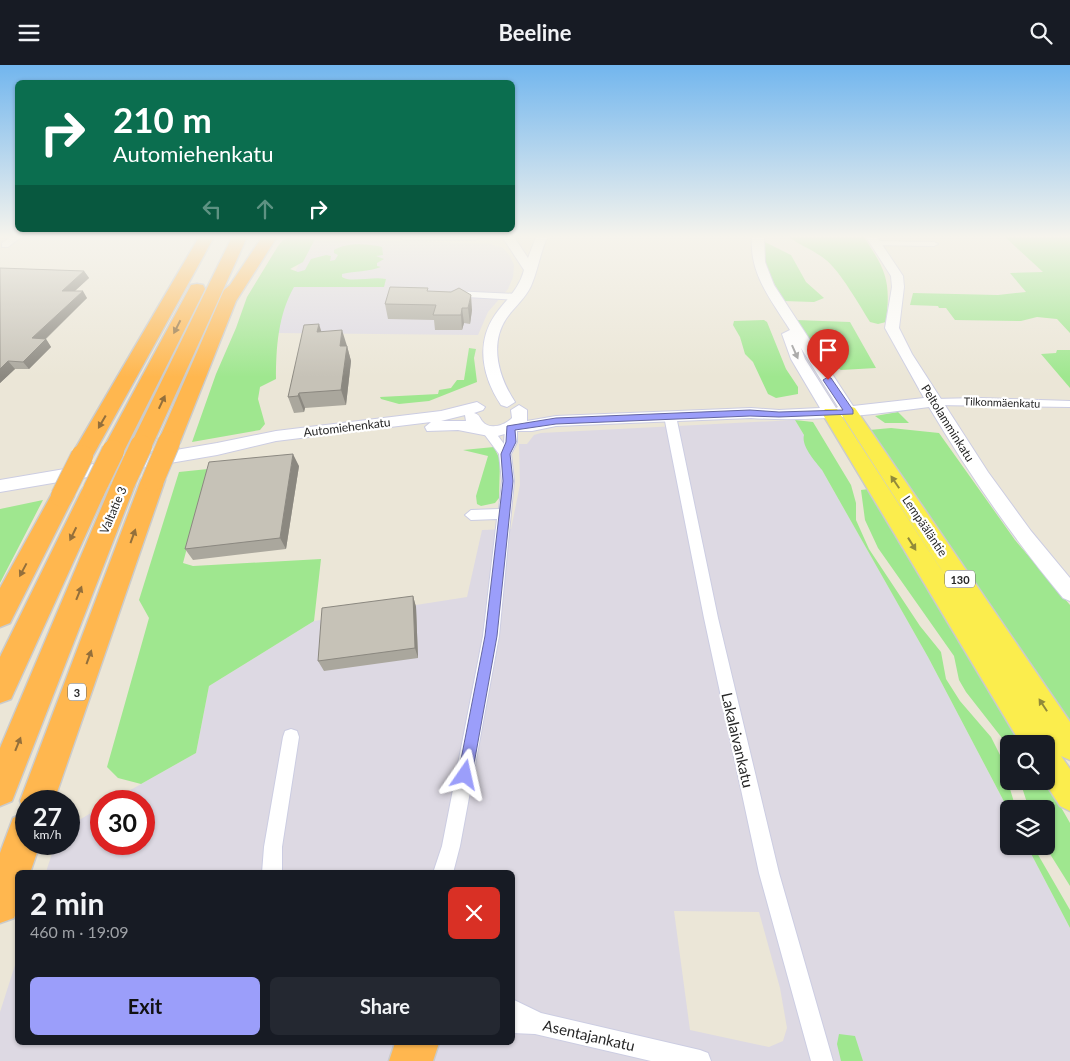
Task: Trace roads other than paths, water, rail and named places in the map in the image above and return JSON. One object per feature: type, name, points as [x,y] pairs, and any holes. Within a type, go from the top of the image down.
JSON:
[{"type":"highway","points":[[0,615],[82,457],[180,283]]},
{"type":"highway","name":"Valtatie 3","points":[[0,689],[113,451],[199,283]]},
{"type":"highway","name":"Valtatie 3","points":[[0,789],[123,485],[218,283]]},
{"type":"highway","name":"3","points":[[41,790],[153,480],[231,297],[233,283]]},
{"type":"highway","points":[[231,297],[240,283]]},
{"type":"highway","points":[[0,903],[17,855]]},
{"type":"highway","points":[[412,1061],[416,1045]]},
{"type":"main road","points":[[513,416],[494,379],[491,352],[493,333],[501,316],[518,297],[525,283]]},
{"type":"main road","name":"Lempääläntie","points":[[767,283],[780,306],[792,347],[837,408],[1070,746]]},
{"type":"main road","name":"Peltolamminkatu","points":[[897,283],[892,318],[894,333],[933,402],[1005,512],[1034,552],[1070,592]]},
{"type":"main road","points":[[494,379],[472,416],[475,424],[484,429],[505,431],[513,416]]},
{"type":"main road","points":[[479,406],[494,401],[513,416],[532,426],[556,421],[837,408]]},
{"type":"main road","name":"Tilkonmäenkatu","points":[[837,408],[933,402]]},
{"type":"main road","name":"Automiehenkatu","points":[[0,485],[217,449],[276,436],[441,416],[479,406]]},
{"type":"main road","name":"Lempääläntie","points":[[837,408],[1032,735]]},
{"type":"main road","name":"Automiehenkatu","points":[[217,449],[442,426],[484,429]]},
{"type":"main road","name":"Automiehenkatu","points":[[0,490],[43,478]]},
{"type":"main road","points":[[1055,772],[1070,796]]},
{"type":"street","points":[[439,294],[518,297]]},
{"type":"street","name":"Tilkonmäenkatu","points":[[933,402],[979,401],[1070,404]]},
{"type":"street","points":[[444,870],[451,846],[491,636],[508,481],[506,454],[511,442],[513,416]]},
{"type":"street","name":"Lakalaivankatu","points":[[670,416],[712,622],[768,873],[822,1061]]},
{"type":"street","points":[[484,429],[506,454]]},
{"type":"street","points":[[471,515],[504,514]]},
{"type":"street","points":[[272,870],[273,847],[291,737]]},
{"type":"street","points":[[451,846],[452,870]]},
{"type":"street","name":"Asentajankatu","points":[[515,1012],[536,1023]]},
{"type":"street","name":"Asentajankatu","points":[[515,1022],[536,1023],[700,1061]]}]
